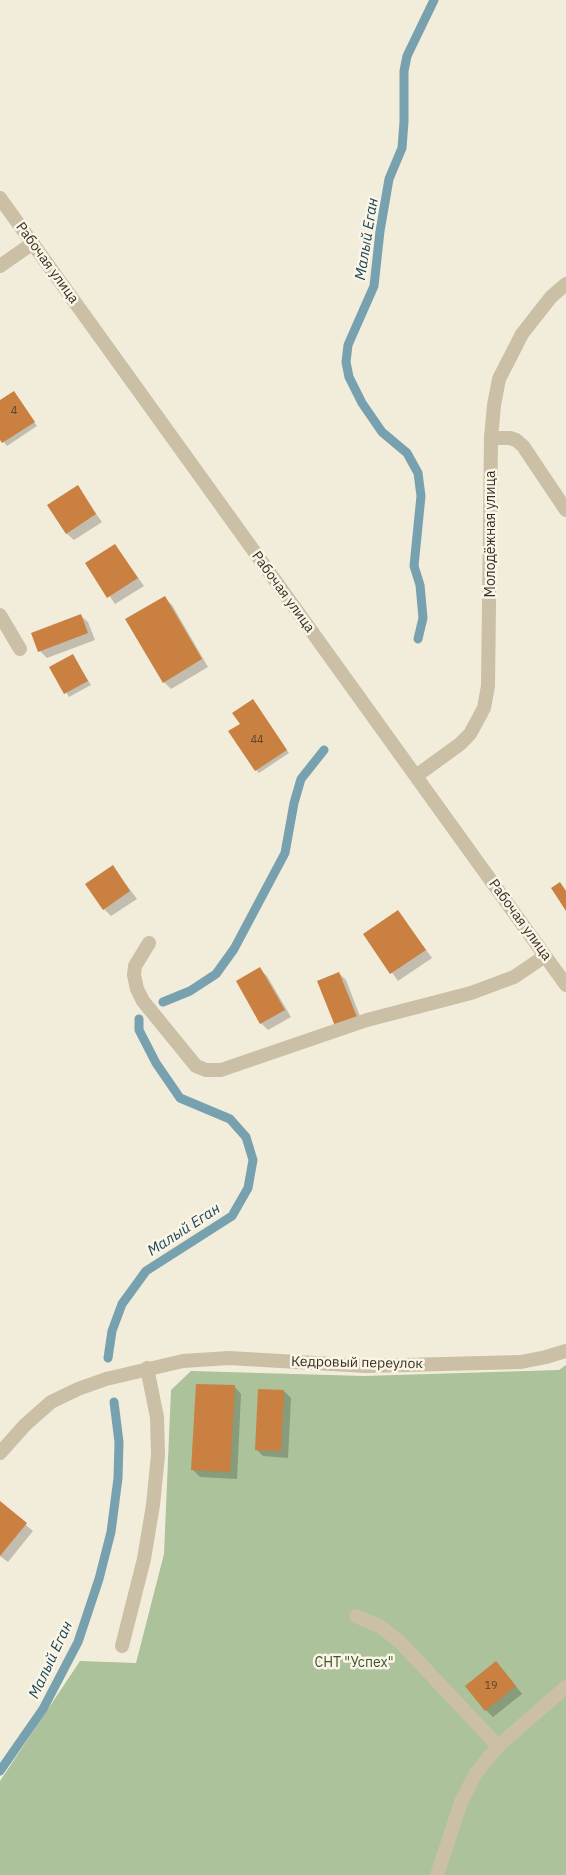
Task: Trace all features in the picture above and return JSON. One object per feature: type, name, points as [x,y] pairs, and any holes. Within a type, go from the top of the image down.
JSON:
[{"type":"street","name":"Рабочая улица","points":[[0,198],[566,985]]},
{"type":"street","points":[[0,266],[32,243]]},
{"type":"street","name":"Молодёжная улица","points":[[416,776],[470,734],[484,708],[488,686],[490,639],[491,438],[494,405],[500,379],[511,354],[534,316],[566,284]]},
{"type":"street","points":[[491,438],[510,438],[523,446],[566,510]]},
{"type":"street","points":[[0,615],[20,649]]},
{"type":"street","points":[[149,943],[135,966],[134,976],[137,989],[143,1001],[196,1066],[206,1070],[221,1070],[366,1020],[496,984],[514,977],[545,956]]},
{"type":"street","name":"Кедровый переулок","points":[[0,1454],[25,1425],[51,1402],[78,1389],[147,1368],[183,1361],[229,1358],[366,1366],[521,1362],[546,1357],[566,1350]]},
{"type":"street","points":[[122,1646],[144,1559],[157,1463],[157,1417],[147,1368]]},
{"type":"street","points":[[356,1616],[381,1626],[400,1642],[498,1746]]},
{"type":"street","points":[[437,1875],[461,1802],[476,1773],[498,1746],[566,1688]]},
{"type":"green space","name":"СНТ \"Успех\"","points":[[566,1365],[566,1875],[0,1875],[0,1781],[80,1661],[136,1663],[164,1554],[171,1390],[191,1371],[364,1376],[559,1370]]},
{"type":"building","points":[[14,391],[35,422],[2,443],[0,440],[0,400]]},
{"type":"building","points":[[78,485],[96,514],[66,534],[47,505]]},
{"type":"building","points":[[115,544],[138,578],[107,598],[85,563]]},
{"type":"building","points":[[165,596],[202,659],[163,683],[125,619]]},
{"type":"building","points":[[81,614],[88,633],[38,652],[31,633]]},
{"type":"building","points":[[73,654],[88,681],[64,694],[49,667]]},
{"type":"building","points":[[253,699],[287,750],[255,771],[228,731],[240,724],[232,713]]},
{"type":"building","points":[[113,865],[130,891],[103,910],[85,884]]},
{"type":"building","points":[[560,882],[566,891],[566,911],[551,888]]},
{"type":"building","points":[[398,910],[426,950],[390,974],[363,934]]},
{"type":"building","points":[[260,967],[285,1010],[260,1024],[236,981]]},
{"type":"building","points":[[339,972],[357,1017],[335,1026],[317,981]]},
{"type":"building","points":[[196,1384],[235,1385],[230,1472],[191,1470]]},
{"type":"building","points":[[258,1389],[284,1390],[281,1451],[255,1450]]},
{"type":"building","points":[[0,1501],[27,1523],[0,1556]]},
{"type":"building","points":[[496,1661],[516,1686],[485,1711],[465,1686]]},
{"type":"waterway","name":"Малый Еган","points":[[418,639],[423,618],[420,585],[414,566],[421,496],[418,473],[407,453],[382,432],[362,403],[349,377],[346,362],[348,345],[374,286],[380,231],[389,179],[402,148],[404,71],[407,56],[434,0]]},
{"type":"waterway","name":"Малый Еган","points":[[163,1002],[190,991],[216,974],[234,949],[285,853],[294,803],[301,779],[324,750]]},
{"type":"waterway","name":"Малый Еган","points":[[108,1358],[112,1331],[122,1304],[146,1271],[232,1216],[248,1188],[253,1160],[246,1137],[230,1119],[180,1098],[156,1063],[139,1030],[139,1019]]},
{"type":"waterway","name":"Малый Еган","points":[[0,1771],[43,1709],[78,1642],[99,1579],[111,1532],[118,1478],[119,1442],[114,1402]]}]
